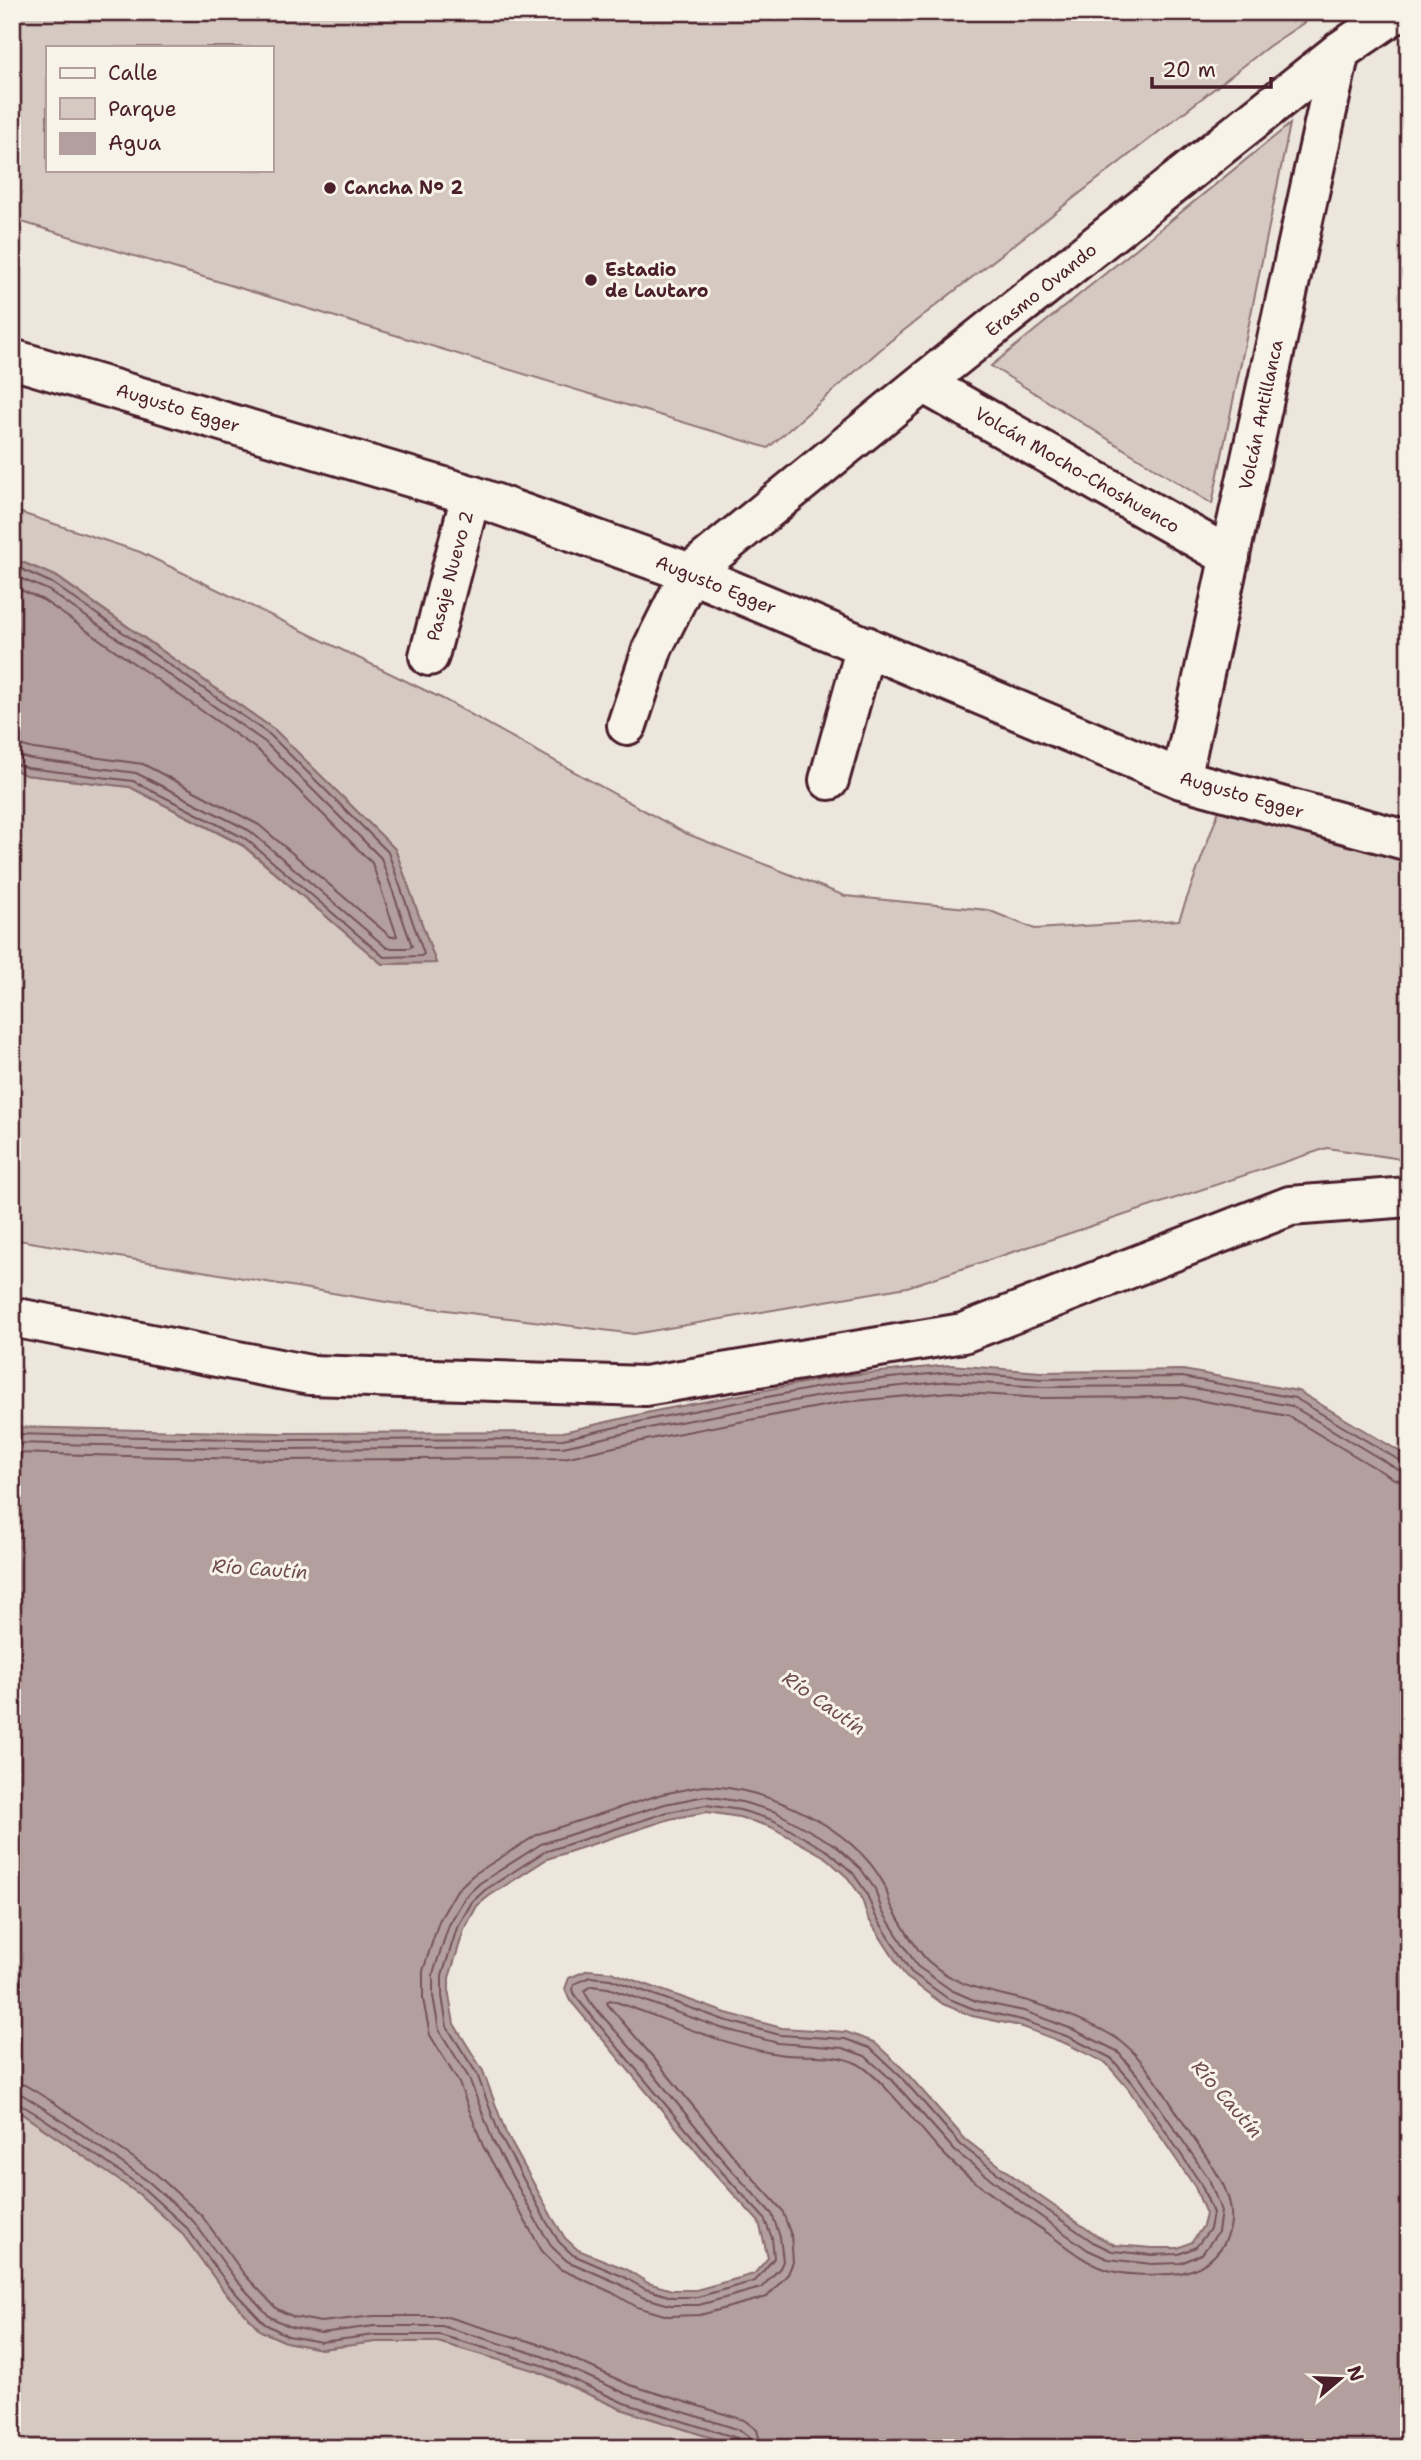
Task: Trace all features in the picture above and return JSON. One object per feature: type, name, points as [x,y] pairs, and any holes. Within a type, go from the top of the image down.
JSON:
[{"type":"street","name":"Erasmo Ovando","points":[[690,573],[923,383],[1340,51],[1397,12]]},
{"type":"street","name":"Volcán Antillanca","points":[[1181,779],[1340,51]]},
{"type":"street","name":"Augusto Egger","points":[[12,359],[471,495],[690,573],[1181,779],[1407,832]]},
{"type":"street","name":"Volcán Mocho-Choshuenco","points":[[923,383],[1230,557]]},
{"type":"street","name":"Pasaje Nuevo 2","points":[[429,656],[471,495]]},
{"type":"street","points":[[627,725],[653,647],[690,573]]},
{"type":"street","points":[[829,780],[866,646]]},
{"type":"street","points":[[12,1317],[310,1375],[645,1386],[963,1333],[1290,1206],[1409,1197]]},
{"type":"green space","name":"Estadio de Lautaro","points":[[12,12],[1320,12],[1269,46],[889,342],[768,448],[12,219]]},
{"type":"green space","points":[[1290,124],[1212,504],[991,366]]},
{"type":"green space","points":[[12,510],[140,552],[443,699],[685,833],[845,896],[988,910],[1035,929],[1179,920],[1226,791],[1409,841],[1409,1160],[1327,1148],[907,1287],[634,1334],[392,1303],[12,1239],[12,768],[26,775],[130,787],[243,846],[382,964],[436,963],[395,849],[275,730],[56,576],[12,558]]},
{"type":"green space","points":[[12,2107],[139,2194],[181,2232],[224,2291],[261,2331],[286,2342],[321,2349],[375,2342],[438,2342],[537,2371],[621,2409],[744,2448],[12,2448]]},
{"type":"water","points":[[12,558],[55,576],[275,730],[395,849],[436,963],[382,964],[243,845],[130,787],[25,775],[12,768]]},
{"type":"water","name":"Río Cautín","points":[[950,1365],[1041,1372],[1183,1370],[1298,1391],[1409,1457],[1409,2448],[744,2448],[621,2409],[537,2371],[438,2342],[375,2342],[321,2349],[286,2342],[261,2331],[224,2291],[181,2232],[139,2194],[12,2107],[12,1427],[279,1433],[563,1432],[655,1411],[840,1376]],"holes":[[[707,1812],[739,1817],[771,1827],[825,1857],[848,1878],[861,1896],[868,1918],[906,1977],[943,2004],[972,2016],[1020,2026],[1106,2063],[1127,2087],[1195,2187],[1206,2214],[1203,2226],[1192,2242],[1178,2248],[1153,2248],[1115,2245],[1097,2236],[965,2139],[904,2070],[874,2042],[846,2032],[782,2028],[726,2013],[611,1972],[588,1970],[569,1978],[565,1989],[569,1999],[716,2175],[759,2222],[768,2258],[754,2274],[696,2290],[672,2290],[648,2283],[626,2269],[578,2250],[565,2238],[506,2133],[483,2071],[454,2024],[449,1978],[464,1930],[477,1906],[547,1859],[670,1819]]]},
{"type":"place","name":"Cancha N° 2","points":[[330,188]]},
{"type":"place","name":"Estadio de Lautaro","points":[[591,280]]}]
